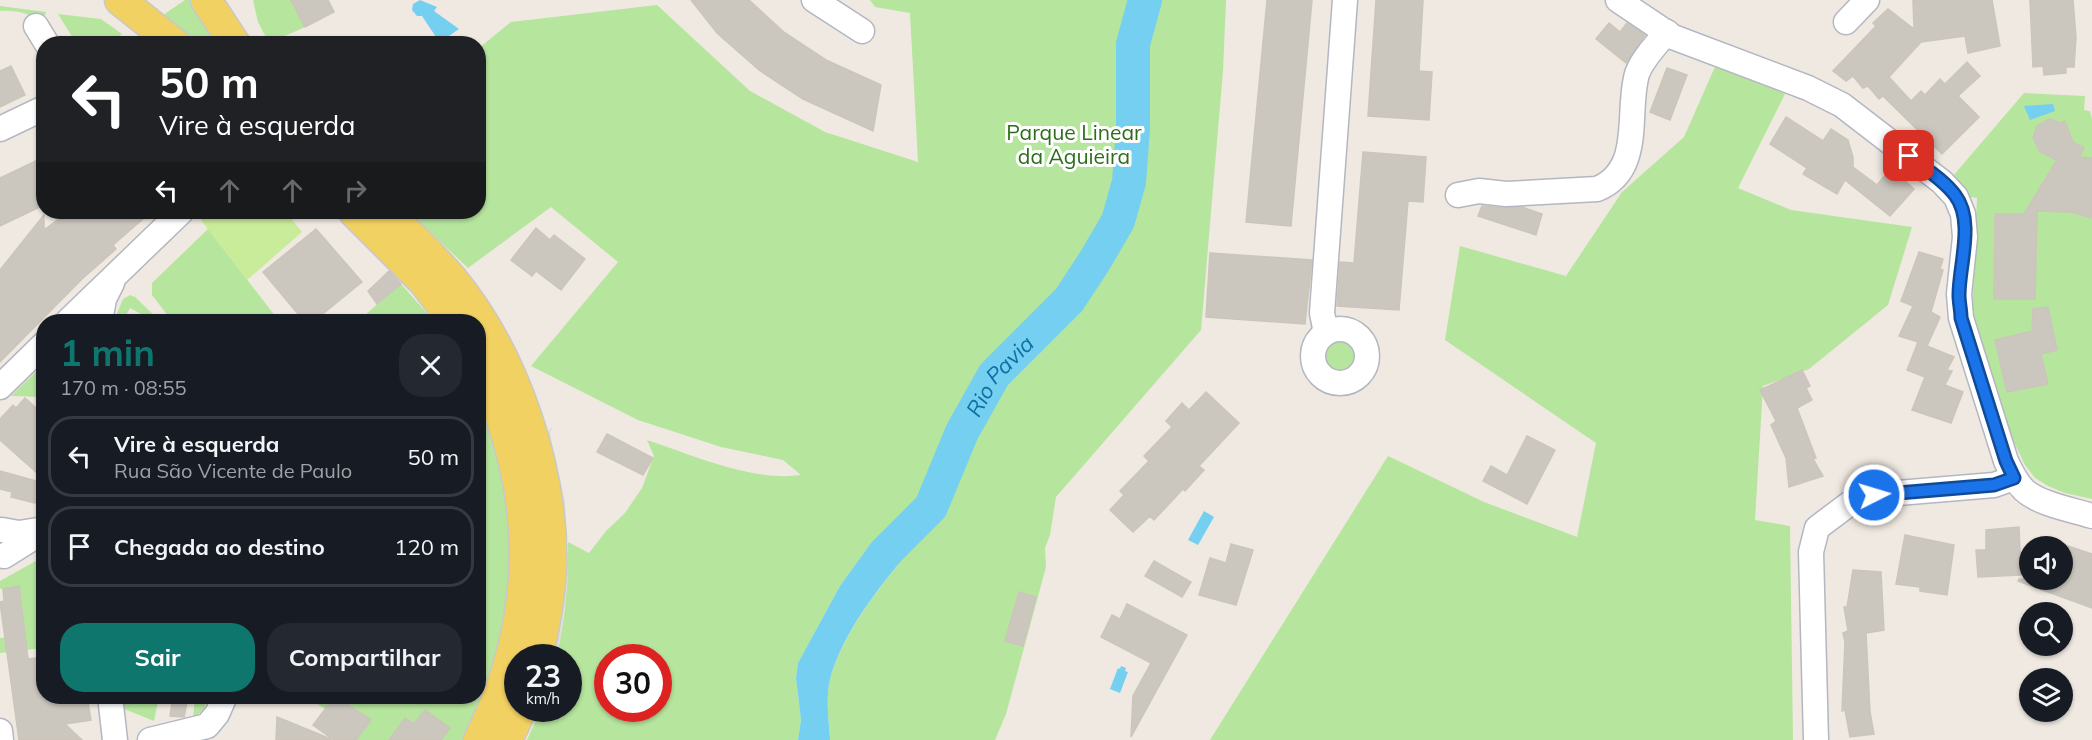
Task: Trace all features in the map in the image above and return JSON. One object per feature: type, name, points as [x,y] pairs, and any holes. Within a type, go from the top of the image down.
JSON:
[{"type":"main road","points":[[121,0],[136,0]]},
{"type":"main road","points":[[121,0],[165,36]]},
{"type":"main road","points":[[206,0],[231,36]]},
{"type":"main road","points":[[229,0],[234,36]]},
{"type":"main road","points":[[361,219],[424,282],[449,314]]},
{"type":"main road","points":[[394,219],[452,280],[476,314]]},
{"type":"main road","points":[[486,329],[494,341],[522,402],[544,486],[551,541],[551,572],[540,644]]},
{"type":"main road","points":[[479,740],[508,669],[515,640],[523,592],[526,545],[524,509],[509,440],[494,395],[486,379]]},
{"type":"main road","points":[[507,740],[515,722]]},
{"type":"street","points":[[814,0],[862,31]]},
{"type":"street","points":[[1326,333],[1322,313],[1345,0]]},
{"type":"street","points":[[1618,0],[1673,37],[1808,88],[1842,105],[1942,182],[1956,196],[1963,214],[1965,237],[1959,294],[1961,318],[2006,461],[2014,478],[2025,491],[2042,500],[2092,516]]},
{"type":"street","points":[[1846,22],[1867,0]]},
{"type":"street","points":[[1458,195],[1479,191],[1506,194],[1597,189],[1609,184],[1617,177],[1627,156],[1632,136],[1638,72],[1667,32]]},
{"type":"street","points":[[0,129],[36,112]]},
{"type":"street","points":[[86,314],[104,299],[116,276],[175,219]]},
{"type":"street","points":[[0,387],[36,352]]},
{"type":"street","points":[[1816,740],[1810,552],[1817,528],[1853,501],[1874,495],[1994,485],[2014,478]]},
{"type":"street","points":[[1,530],[19,533],[36,531]]},
{"type":"street","points":[[1,530],[10,541],[9,549],[2,556]]},
{"type":"street","points":[[2,556],[36,535]]},
{"type":"street","points":[[111,704],[115,740]]},
{"type":"street","points":[[207,726],[221,704]]},
{"type":"street","points":[[150,740],[207,726],[229,717],[239,704]]},
{"type":"street","points":[[0,731],[1,740]]},
{"type":"green space","points":[[185,0],[195,0],[216,36],[187,36],[166,19],[164,15]]},
{"type":"green space","points":[[253,0],[291,0],[305,27],[285,36],[265,36],[258,22]]},
{"type":"green space","name":"Parque Linear da Aguieira","points":[[870,0],[1226,0],[1223,71],[1201,330],[1056,497],[1050,535],[1045,548],[1046,567],[1006,714],[995,740],[830,740],[829,684],[835,664],[871,600],[931,526],[900,515],[871,543],[840,586],[798,663],[796,678],[801,720],[798,740],[527,740],[535,722],[582,722],[582,644],[559,644],[566,600],[568,542],[589,553],[606,531],[625,513],[642,488],[654,456],[647,440],[703,460],[743,471],[763,475],[801,475],[783,460],[721,447],[638,420],[531,366],[618,262],[551,207],[468,268],[416,219],[486,219],[486,42],[511,22],[657,5],[750,91],[825,132],[918,162],[910,13],[875,7]]},
{"type":"green space","points":[[0,6],[46,12],[42,23],[22,13],[0,11]]},
{"type":"green space","points":[[58,14],[101,19],[122,34],[120,36],[72,36]]},
{"type":"green space","points":[[1718,60],[1785,94],[1738,188],[1791,210],[1912,227],[1888,305],[1809,369],[1763,386],[1755,520],[1790,526],[1793,740],[1210,740],[1388,456],[1484,502],[1577,537],[1596,443],[1445,340],[1460,246],[1566,276],[1622,192],[1684,137]]},
{"type":"green space","points":[[2024,93],[2085,96],[2084,110],[2090,111],[2092,119],[2092,499],[2065,493],[2048,486],[2035,478],[2025,465],[2011,436],[1972,318],[1977,198],[1970,197],[1962,184],[1953,176]]},
{"type":"green space","points":[[292,219],[302,232],[247,280],[201,220]]},
{"type":"green space","points":[[208,229],[274,314],[167,314],[152,295],[152,283]]},
{"type":"green space","points":[[401,284],[428,314],[366,314]]},
{"type":"green space","points":[[130,295],[135,297],[153,314],[141,314],[130,308],[127,314],[117,314],[123,299]]},
{"type":"green space","points":[[1340,336],[1347,337],[1353,342],[1358,348],[1358,362],[1353,368],[1347,373],[1340,374],[1333,373],[1327,368],[1322,362],[1321,355],[1322,348],[1327,342],[1333,337]]},
{"type":"green space","points":[[36,372],[36,397],[11,396]]},
{"type":"green space","points":[[486,421],[504,488],[512,553],[506,609],[486,685]]},
{"type":"green space","points":[[36,561],[36,649],[0,653],[0,638],[25,634],[19,587],[0,589],[0,581]]},
{"type":"green space","points":[[121,704],[157,704],[154,721],[122,708]]},
{"type":"green space","points":[[194,704],[206,704],[204,709],[193,719]]},
{"type":"green space","points":[[318,704],[329,704],[325,709]]},
{"type":"green space","points":[[348,704],[479,704],[464,740],[356,740],[371,720]]},
{"type":"shaded area","points":[[553,426],[550,432],[551,439],[565,502],[568,579],[559,644],[548,644],[546,433]]},
{"type":"water","points":[[420,0],[437,7],[434,11],[459,29],[449,36],[435,36],[422,16],[417,16],[412,10],[413,4]]},
{"type":"water","points":[[2053,104],[2055,111],[2030,120],[2024,106]]},
{"type":"water","points":[[1204,511],[1214,517],[1198,545],[1188,540]]},
{"type":"water","points":[[900,515],[931,526],[901,560],[871,600],[835,663],[829,684],[830,740],[798,740],[801,720],[796,678],[798,663],[840,586],[871,543]]},
{"type":"water","points":[[1121,666],[1128,672],[1120,693],[1110,689],[1118,668],[1120,669]]},
{"type":"building","points":[[291,0],[328,0],[334,12],[305,27]]},
{"type":"building","points":[[691,0],[749,0],[785,33],[826,60],[881,85],[873,131],[803,99],[759,70],[717,33]]},
{"type":"building","points":[[1267,0],[1312,0],[1291,226],[1246,222]]},
{"type":"building","points":[[1376,0],[1423,0],[1419,71],[1432,72],[1429,120],[1368,116]]},
{"type":"building","points":[[1913,0],[1992,0],[2000,46],[1968,53],[1965,36],[1921,42],[1889,77],[1911,101],[1921,91],[1925,95],[1940,79],[1945,84],[1967,62],[1980,76],[1958,96],[1979,117],[1942,154],[1883,96],[1879,99],[1868,86],[1863,88],[1853,76],[1846,81],[1833,71],[1876,26],[1873,23],[1888,9],[1914,29]]},
{"type":"building","points":[[2030,0],[2073,0],[2076,38],[2074,67],[2066,67],[2066,73],[2044,75],[2043,66],[2033,67]]},
{"type":"building","points":[[1609,23],[1620,32],[1627,23],[1645,35],[1626,63],[1596,39]]},
{"type":"building","points":[[11,66],[25,95],[0,107],[0,71]]},
{"type":"building","points":[[1667,68],[1687,75],[1670,120],[1650,112]]},
{"type":"building","points":[[1786,117],[1823,141],[1831,129],[1848,140],[1853,157],[1853,167],[1877,185],[1891,168],[1914,189],[1890,216],[1845,180],[1837,194],[1803,174],[1807,168],[1770,144]]},
{"type":"building","points":[[2049,119],[2061,123],[2065,121],[2073,142],[2084,148],[2079,157],[2092,158],[2092,218],[2071,212],[2037,211],[2035,299],[1994,299],[1995,214],[2024,214],[2057,160],[2039,151],[2033,137],[2037,126]]},
{"type":"building","points":[[1363,152],[1426,157],[1423,202],[1408,201],[1399,310],[1337,306],[1340,262],[1354,263]]},
{"type":"building","points":[[36,161],[36,209],[0,226],[0,178]]},
{"type":"building","points":[[1482,206],[1522,207],[1542,214],[1536,235],[1478,216]]},
{"type":"building","points":[[41,219],[44,219],[44,230],[59,219],[143,219],[113,245],[116,249],[47,314],[36,314],[36,326],[0,362],[0,270]]},
{"type":"building","points":[[536,228],[550,240],[554,235],[585,259],[561,290],[536,271],[532,276],[511,260]]},
{"type":"building","points":[[316,229],[362,282],[323,314],[298,314],[263,272]]},
{"type":"building","points":[[1919,252],[1943,259],[1940,269],[1943,270],[1931,312],[1940,317],[1927,346],[1954,357],[1947,370],[1952,371],[1945,385],[1963,392],[1951,423],[1912,410],[1925,377],[1907,370],[1918,342],[1899,336],[1913,306],[1901,301]]},
{"type":"building","points":[[1210,253],[1312,260],[1305,324],[1206,317]]},
{"type":"building","points":[[389,271],[401,284],[377,304],[368,291]]},
{"type":"building","points":[[2048,307],[2057,350],[2041,354],[2048,384],[2007,392],[1995,340],[2032,331],[2033,309]]},
{"type":"building","points":[[1802,370],[1810,386],[1806,388],[1812,400],[1797,408],[1816,458],[1813,459],[1823,476],[1789,487],[1786,458],[1771,425],[1776,421],[1760,390]]},
{"type":"building","points":[[1206,392],[1239,423],[1199,466],[1204,470],[1185,491],[1183,489],[1154,520],[1150,516],[1133,532],[1110,510],[1124,495],[1120,491],[1149,461],[1144,456],[1172,427],[1166,421],[1182,403],[1189,410]]},
{"type":"building","points":[[25,398],[36,408],[36,472],[0,440],[0,419],[13,405],[16,408]]},
{"type":"building","points":[[607,434],[653,458],[643,475],[597,452]]},
{"type":"building","points":[[1527,436],[1555,450],[1527,504],[1483,481],[1491,466],[1507,475]]},
{"type":"building","points":[[0,471],[36,481],[36,500],[35,503],[11,497],[12,492],[0,489]]},
{"type":"building","points":[[2019,527],[2019,575],[1978,577],[1976,550],[1986,550],[1986,530]]},
{"type":"building","points":[[1905,535],[1954,545],[1947,595],[1920,591],[1920,587],[1896,584]]},
{"type":"building","points":[[1231,544],[1253,550],[1236,605],[1199,595],[1210,558],[1226,563]]},
{"type":"building","points":[[2073,548],[2092,554],[2092,608],[2043,590],[2073,590]]},
{"type":"building","points":[[1154,561],[1191,582],[1182,597],[1145,576]]},
{"type":"building","points":[[1853,570],[1881,572],[1884,630],[1866,633],[1870,712],[1874,734],[1850,737],[1845,710],[1842,711],[1845,642],[1843,633],[1848,631],[1844,607],[1847,607]]},
{"type":"building","points":[[19,586],[28,659],[36,658],[36,704],[88,704],[91,720],[65,724],[82,740],[19,740],[0,602],[4,601],[3,589]]},
{"type":"building","points":[[1019,592],[1036,597],[1023,646],[1005,641]]},
{"type":"building","points":[[1127,604],[1187,635],[1131,737],[1133,696],[1151,663],[1101,637],[1112,615],[1120,619]]},
{"type":"building","points":[[172,704],[187,704],[184,717],[170,716]]},
{"type":"building","points":[[329,704],[347,704],[371,720],[356,740],[334,740],[313,725]]},
{"type":"building","points":[[425,710],[450,728],[441,740],[389,740],[405,718],[414,724]]},
{"type":"building","points":[[277,717],[331,739],[331,740],[276,740]]},
{"type":"waterway","name":"Rio Pavia","points":[[885,553],[931,507],[962,432],[994,375],[1069,300],[1118,221],[1129,182],[1133,129],[1133,44],[1145,0]]},
{"type":"route","points":[[1874,495],[1994,485],[2014,478],[2006,461],[1961,318],[1959,294],[1965,237],[1963,214],[1956,196],[1909,156]]}]
